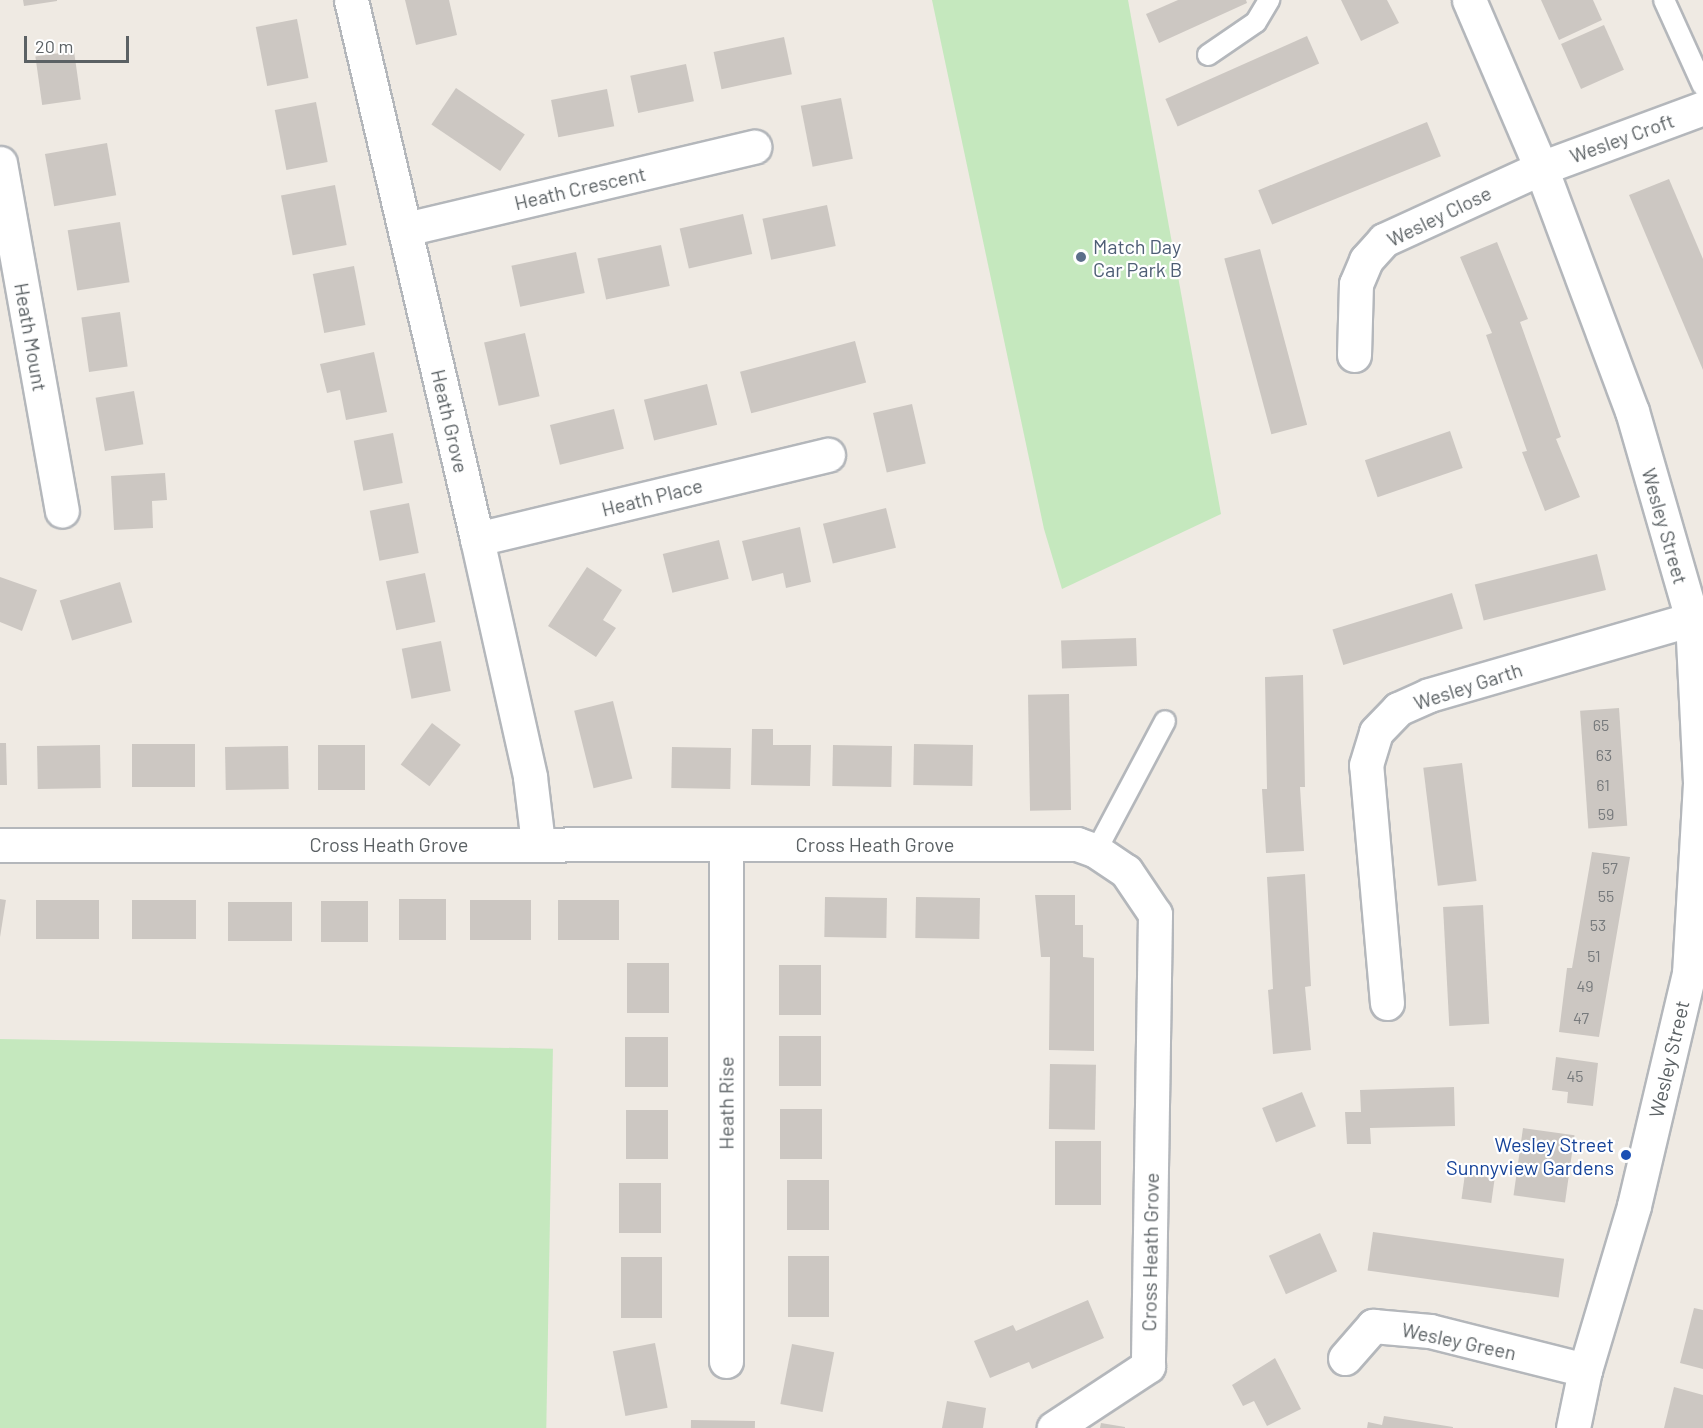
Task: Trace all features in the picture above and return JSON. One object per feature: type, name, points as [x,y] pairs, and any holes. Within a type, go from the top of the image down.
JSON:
[{"type":"street","name":"Heath Grove","points":[[351,0],[406,229],[530,777],[538,843]]},
{"type":"street","name":"Wesley Street","points":[[1469,0],[1541,168],[1632,411],[1692,619],[1700,783],[1696,974],[1634,1206],[1585,1370],[1573,1428]]},
{"type":"street","name":"Wesley Croft","points":[[1541,168],[1703,108]]},
{"type":"street","name":"Heath Crescent","points":[[406,229],[754,147]]},
{"type":"street","name":"Heath Mount","points":[[0,163],[62,512]]},
{"type":"street","name":"Wesley Close","points":[[1354,355],[1356,284],[1366,260],[1384,240],[1541,168]]},
{"type":"street","name":"Heath Place","points":[[477,539],[828,455]]},
{"type":"street","name":"Wesley Garth","points":[[1387,1003],[1366,765],[1376,732],[1398,709],[1430,695],[1692,619]]},
{"type":"street","name":"Heath Rise","points":[[726,844],[726,1361]]},
{"type":"street","name":"Cross Heath Grove","points":[[0,845],[1077,844],[1096,851],[1126,871],[1155,914],[1148,1366],[1054,1428]]},
{"type":"street","name":"Wesley Green","points":[[1345,1358],[1373,1326],[1430,1331],[1585,1370]]},
{"type":"lane","points":[[1208,55],[1256,22],[1269,0]]},
{"type":"lane","points":[[1664,0],[1703,86]]},
{"type":"lane","points":[[1096,851],[1165,721]]},
{"type":"green space","name":"Match Day Car Park B","points":[[932,0],[1128,0],[1221,514],[1062,589],[1044,529]]},
{"type":"green space","points":[[0,1039],[553,1049],[546,1428],[0,1428]]},
{"type":"building","points":[[23,0],[57,0],[57,1],[24,6]]},
{"type":"building","points":[[405,0],[449,0],[457,35],[416,45]]},
{"type":"building","points":[[1178,0],[1246,0],[1247,3],[1159,43],[1146,14]]},
{"type":"building","points":[[1341,0],[1387,0],[1399,23],[1361,41]]},
{"type":"building","points":[[1541,0],[1593,0],[1602,20],[1559,40]]},
{"type":"building","points":[[297,19],[308,78],[267,86],[256,27]]},
{"type":"building","points":[[1604,25],[1624,70],[1581,89],[1561,44]]},
{"type":"building","points":[[1307,36],[1319,63],[1178,126],[1165,99]]},
{"type":"building","points":[[784,37],[792,74],[721,89],[714,52]]},
{"type":"building","points":[[74,51],[81,100],[42,105],[35,56]]},
{"type":"building","points":[[686,64],[694,101],[638,113],[630,76]]},
{"type":"building","points":[[456,88],[525,134],[500,171],[431,124]]},
{"type":"building","points":[[607,89],[614,126],[558,137],[551,100]]},
{"type":"building","points":[[841,98],[853,159],[813,167],[801,106]]},
{"type":"building","points":[[316,102],[328,162],[286,170],[275,110]]},
{"type":"building","points":[[1427,122],[1441,156],[1272,224],[1258,190]]},
{"type":"building","points":[[107,143],[116,195],[54,206],[45,154]]},
{"type":"building","points":[[1669,179],[1703,259],[1703,370],[1629,195]]},
{"type":"building","points":[[335,185],[347,245],[293,255],[281,195]]},
{"type":"building","points":[[827,205],[836,246],[771,260],[762,219]]},
{"type":"building","points":[[743,214],[752,254],[689,269],[680,229]]},
{"type":"building","points":[[120,222],[130,282],[77,291],[68,230]]},
{"type":"building","points":[[1497,242],[1528,319],[1520,322],[1561,437],[1556,439],[1580,497],[1545,511],[1522,452],[1527,451],[1486,335],[1492,333],[1460,257]]},
{"type":"building","points":[[661,245],[670,286],[606,300],[597,259]]},
{"type":"building","points":[[1260,249],[1307,425],[1271,434],[1224,259]]},
{"type":"building","points":[[576,252],[585,293],[520,307],[511,266]]},
{"type":"building","points":[[354,266],[365,325],[324,333],[313,274]]},
{"type":"building","points":[[120,312],[128,366],[89,372],[81,317]]},
{"type":"building","points":[[525,333],[540,396],[499,406],[484,342]]},
{"type":"building","points":[[855,341],[866,383],[751,413],[740,372]]},
{"type":"building","points":[[374,352],[387,412],[346,420],[340,390],[327,393],[320,364]]},
{"type":"building","points":[[707,384],[717,425],[654,440],[644,400]]},
{"type":"building","points":[[134,391],[143,444],[105,451],[96,398]]},
{"type":"building","points":[[912,404],[926,463],[887,472],[873,413]]},
{"type":"building","points":[[614,409],[624,449],[560,465],[550,425]]},
{"type":"building","points":[[1450,431],[1463,468],[1378,497],[1365,460]]},
{"type":"building","points":[[393,433],[403,483],[363,491],[354,441]]},
{"type":"building","points":[[165,473],[167,500],[152,501],[153,528],[114,530],[111,476]]},
{"type":"building","points":[[409,503],[419,553],[379,561],[370,511]]},
{"type":"building","points":[[886,508],[896,548],[833,564],[823,524]]},
{"type":"building","points":[[800,527],[811,582],[786,588],[783,573],[752,581],[742,541]]},
{"type":"building","points":[[719,540],[729,579],[672,593],[663,554]]},
{"type":"building","points":[[1597,554],[1606,590],[1484,620],[1475,584]]},
{"type":"building","points":[[587,567],[622,590],[603,620],[616,628],[596,657],[548,626]]},
{"type":"building","points":[[425,573],[435,622],[396,630],[386,581]]},
{"type":"building","points":[[0,577],[37,590],[22,631],[0,622]]},
{"type":"building","points":[[120,582],[132,622],[72,641],[60,600]]},
{"type":"building","points":[[1452,593],[1463,628],[1343,665],[1332,630]]},
{"type":"building","points":[[1136,638],[1137,666],[1062,669],[1061,641]]},
{"type":"building","points":[[441,641],[451,691],[411,699],[402,649]]},
{"type":"building","points":[[1303,675],[1305,787],[1300,787],[1304,851],[1266,853],[1262,789],[1267,789],[1265,677]]},
{"type":"building","points":[[1069,694],[1071,810],[1030,811],[1028,695]]},
{"type":"building","points":[[613,701],[632,779],[594,788],[574,711]]},
{"type":"building","points":[[1619,708],[1627,826],[1588,828],[1580,711]]},
{"type":"building","points":[[432,723],[461,745],[429,786],[401,765]]},
{"type":"building","points":[[752,729],[773,729],[773,745],[811,745],[810,786],[751,785]]},
{"type":"building","points":[[0,743],[6,743],[7,785],[0,785]]},
{"type":"building","points":[[132,744],[195,744],[195,787],[132,787]]},
{"type":"building","points":[[914,744],[973,745],[972,786],[913,785]]},
{"type":"building","points":[[100,745],[101,788],[38,789],[37,746]]},
{"type":"building","points":[[318,745],[365,745],[365,790],[318,790]]},
{"type":"building","points":[[833,745],[892,746],[891,787],[832,786]]},
{"type":"building","points":[[288,746],[289,789],[226,790],[225,747]]},
{"type":"building","points":[[672,747],[731,748],[730,789],[671,788]]},
{"type":"building","points":[[1462,763],[1477,881],[1438,886],[1423,768]]},
{"type":"building","points":[[1592,852],[1630,857],[1599,1037],[1559,1032],[1567,968],[1572,968]]},
{"type":"building","points":[[1305,874],[1311,986],[1305,987],[1311,1050],[1273,1054],[1268,990],[1273,989],[1267,877]]},
{"type":"building","points":[[1035,895],[1075,895],[1075,925],[1083,925],[1083,957],[1094,958],[1094,1051],[1049,1050],[1050,957],[1041,957]]},
{"type":"building","points":[[825,897],[887,898],[886,938],[824,937]]},
{"type":"building","points":[[916,897],[980,898],[979,939],[915,938]]},
{"type":"building","points":[[0,899],[6,900],[0,937]]},
{"type":"building","points":[[399,899],[446,899],[446,940],[399,940]]},
{"type":"building","points":[[36,900],[99,900],[99,939],[36,939]]},
{"type":"building","points":[[132,900],[196,900],[196,939],[132,939]]},
{"type":"building","points":[[470,900],[531,900],[531,940],[470,940]]},
{"type":"building","points":[[558,900],[619,900],[619,940],[558,940]]},
{"type":"building","points":[[321,901],[368,901],[368,942],[321,942]]},
{"type":"building","points":[[228,902],[292,902],[292,941],[228,941]]},
{"type":"building","points":[[1483,905],[1489,1024],[1449,1026],[1443,907]]},
{"type":"building","points":[[627,963],[669,963],[669,1013],[627,1013]]},
{"type":"building","points":[[779,965],[821,965],[821,1015],[779,1015]]},
{"type":"building","points":[[779,1036],[821,1036],[821,1086],[779,1086]]},
{"type":"building","points":[[625,1037],[668,1037],[668,1087],[625,1087]]},
{"type":"building","points":[[1556,1057],[1598,1063],[1593,1106],[1567,1103],[1568,1092],[1552,1090]]},
{"type":"building","points":[[1050,1064],[1096,1065],[1095,1130],[1049,1129]]},
{"type":"building","points":[[1454,1087],[1455,1126],[1370,1128],[1371,1144],[1347,1144],[1345,1112],[1361,1112],[1360,1090]]},
{"type":"building","points":[[1302,1092],[1316,1126],[1276,1142],[1262,1108]]},
{"type":"building","points":[[780,1109],[822,1109],[822,1159],[780,1159]]},
{"type":"building","points":[[626,1110],[668,1110],[668,1159],[626,1159]]},
{"type":"building","points":[[1523,1128],[1574,1135],[1565,1203],[1514,1195]]},
{"type":"building","points":[[1055,1141],[1101,1141],[1101,1205],[1055,1205]]},
{"type":"building","points":[[1465,1174],[1495,1178],[1491,1203],[1462,1199]]},
{"type":"building","points":[[787,1180],[829,1180],[829,1230],[787,1230]]},
{"type":"building","points":[[619,1183],[661,1183],[661,1233],[619,1233]]},
{"type":"building","points":[[1373,1232],[1564,1259],[1559,1297],[1368,1271]]},
{"type":"building","points":[[1320,1233],[1337,1271],[1286,1294],[1269,1256]]},
{"type":"building","points":[[788,1256],[829,1256],[829,1317],[788,1317]]},
{"type":"building","points":[[621,1257],[662,1257],[662,1318],[621,1318]]},
{"type":"building","points":[[1088,1300],[1104,1338],[1032,1369],[1029,1362],[990,1378],[974,1341],[1013,1325],[1016,1331]]},
{"type":"building","points":[[1694,1308],[1703,1310],[1703,1369],[1680,1363]]},
{"type":"building","points":[[655,1343],[668,1408],[625,1416],[613,1351]]},
{"type":"building","points":[[792,1344],[834,1352],[823,1412],[780,1404]]},
{"type":"building","points":[[1275,1358],[1301,1409],[1267,1426],[1254,1401],[1243,1406],[1232,1385]]},
{"type":"building","points":[[1674,1387],[1703,1395],[1703,1428],[1664,1428]]},
{"type":"building","points":[[947,1401],[986,1408],[983,1428],[942,1428]]},
{"type":"building","points":[[1384,1416],[1453,1428],[1367,1428],[1368,1422],[1382,1425]]},
{"type":"building","points":[[691,1420],[755,1421],[755,1428],[691,1428]]},
{"type":"building","points":[[1101,1423],[1125,1427],[1125,1428],[1100,1428]]},
{"type":"place","name":"Match Day Car Park B","points":[[1081,257]]},
{"type":"place","name":"Wesley Street Sunnyview Gardens","points":[[1626,1155]]}]
